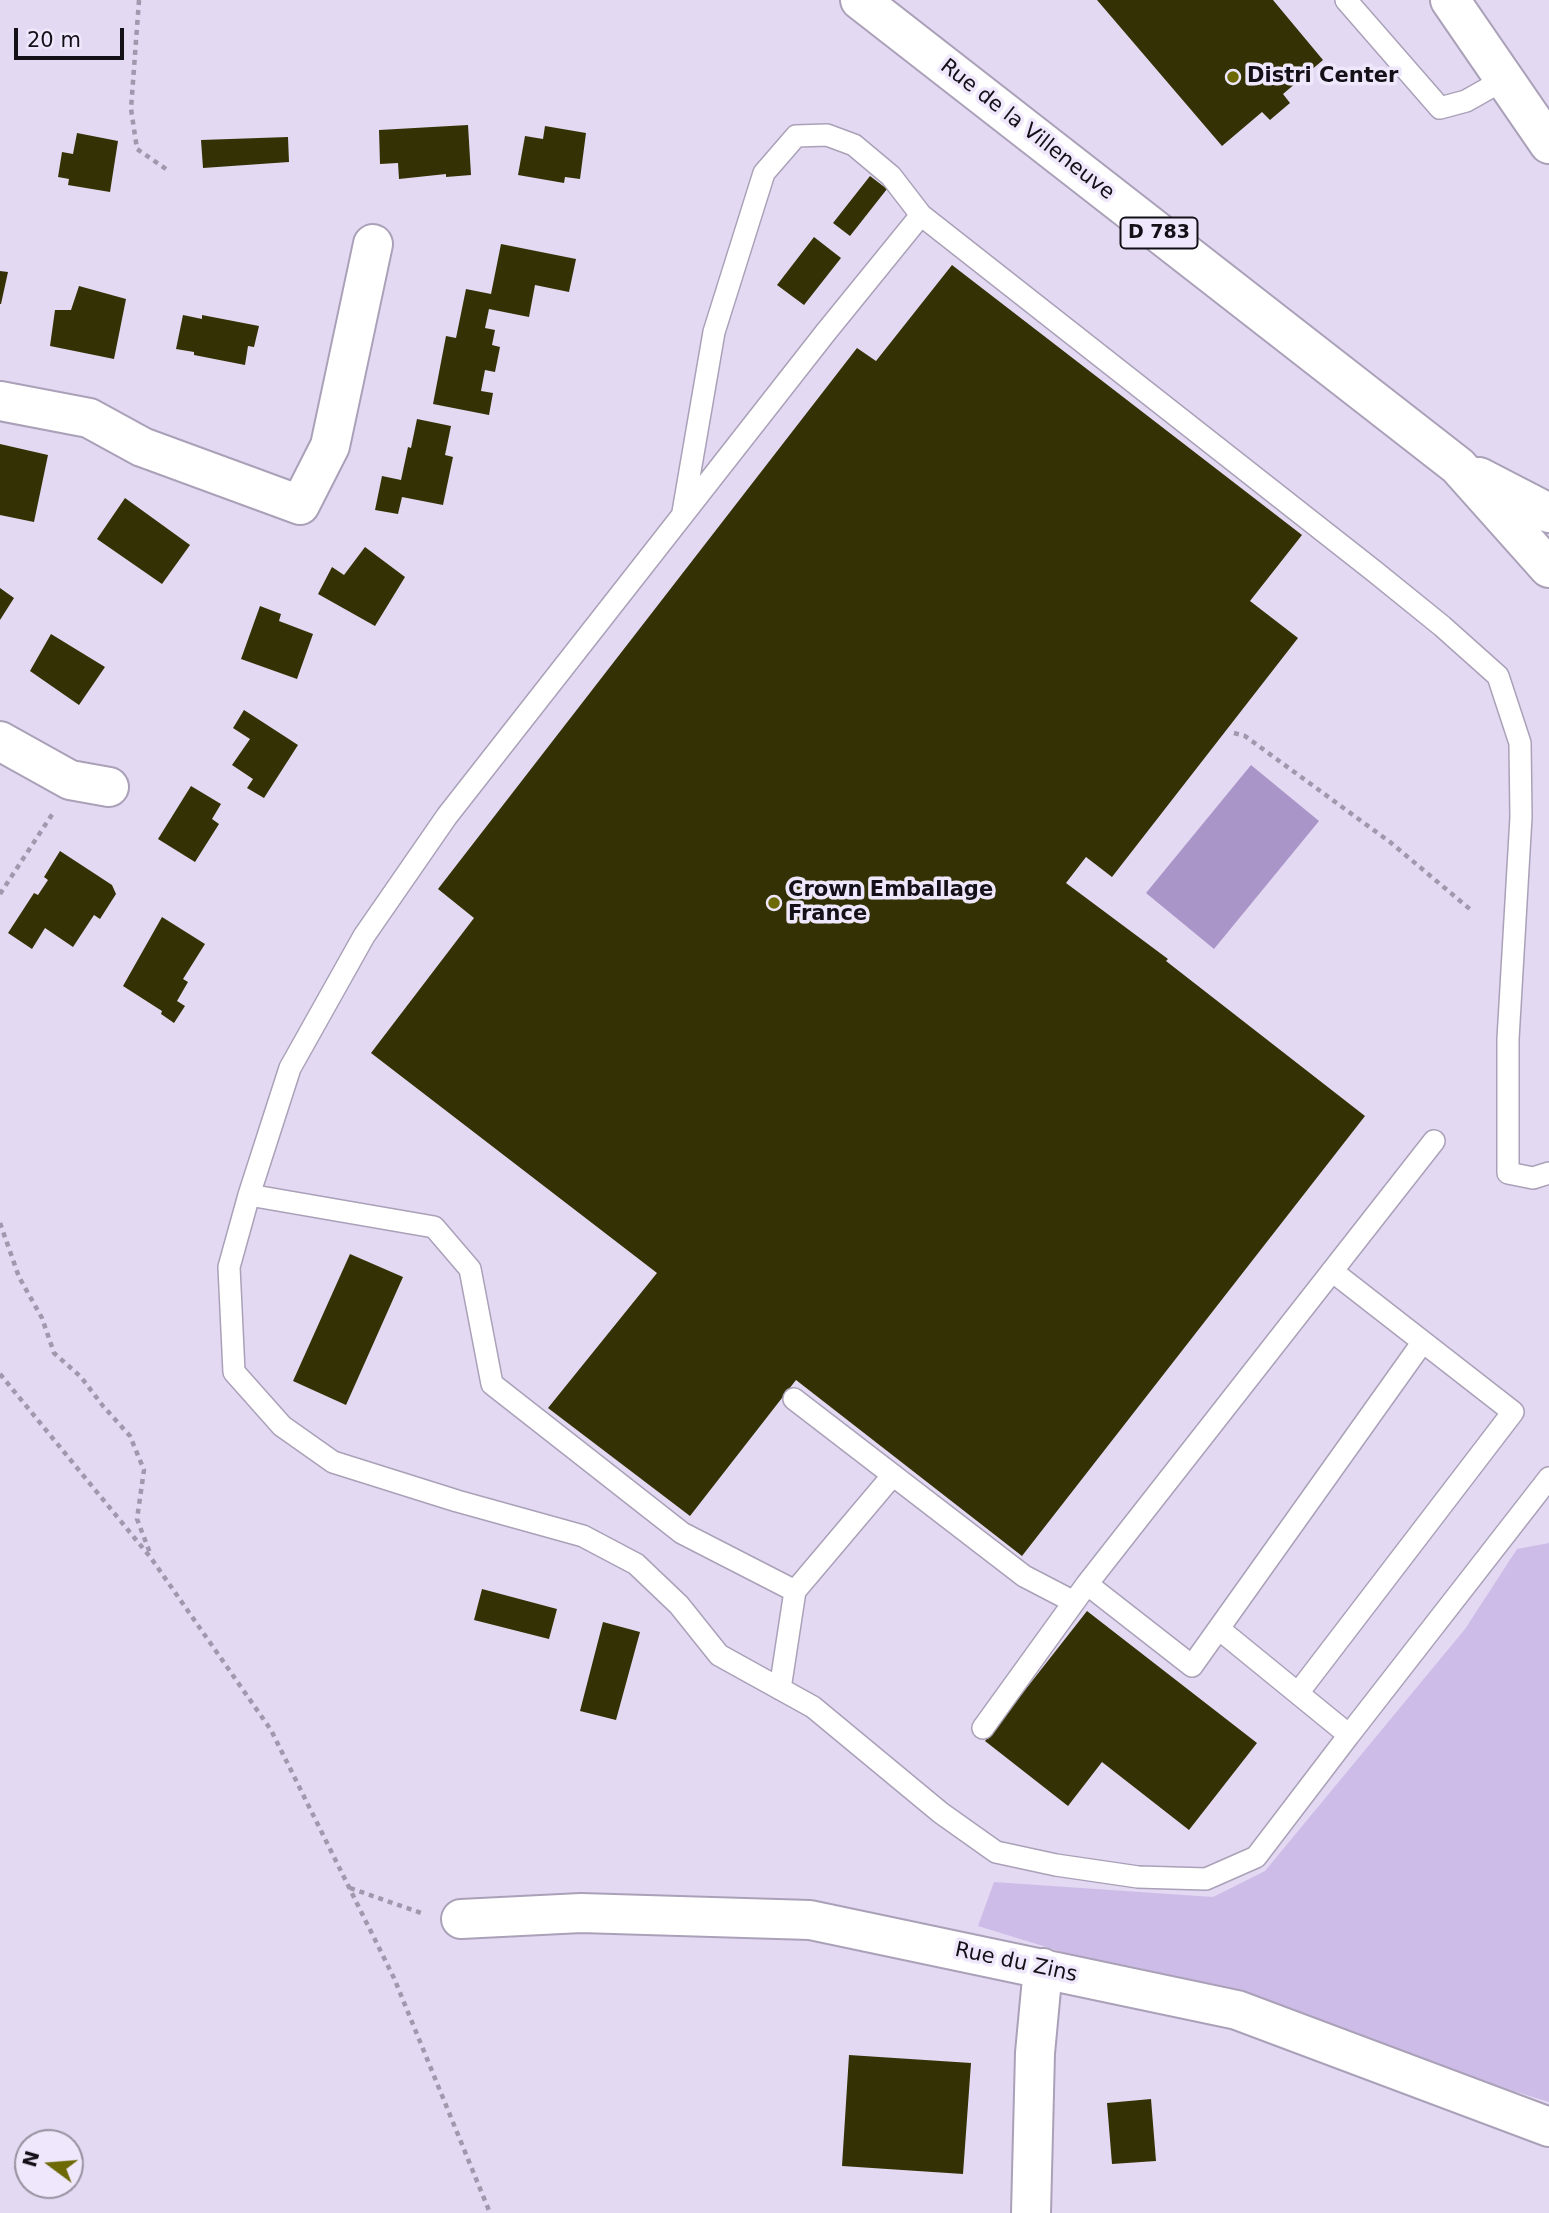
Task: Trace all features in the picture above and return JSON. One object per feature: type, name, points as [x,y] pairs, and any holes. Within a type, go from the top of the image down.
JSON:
[{"type":"street","name":"Rue de la Villeneuve","points":[[860,0],[1458,466],[1549,568]]},
{"type":"street","points":[[1450,0],[1546,132]]},
{"type":"street","points":[[0,401],[89,418],[142,447],[300,505],[330,446],[373,244]]},
{"type":"street","name":"Rue de la Villeneuve","points":[[1458,466],[1549,513]]},
{"type":"street","points":[[0,741],[70,780],[109,787]]},
{"type":"street","name":"Rue du Zins","points":[[465,1919],[582,1913],[810,1920],[1237,2010],[1549,2127]]},
{"type":"street","points":[[1031,2213],[1035,2053],[1043,1968]]},
{"type":"lane","points":[[1346,0],[1440,108],[1466,102],[1505,79]]},
{"type":"lane","points":[[683,514],[713,332],[764,173],[796,136],[827,135],[854,145],[891,176],[921,215],[1363,562],[1442,626],[1497,676],[1520,743],[1520,830],[1508,1039],[1508,1172],[1533,1178],[1549,1173]]},
{"type":"lane","points":[[921,215],[826,332],[447,817],[365,936],[290,1068],[249,1195],[229,1267],[234,1372],[282,1426],[333,1462],[457,1501],[583,1536],[636,1564],[679,1605],[719,1655],[813,1707],[940,1813],[996,1852],[1056,1865],[1138,1877],[1206,1879],[1256,1857],[1549,1478]]},
{"type":"lane","points":[[983,1728],[1087,1584],[1434,1140]]},
{"type":"lane","points":[[249,1195],[434,1227],[470,1269],[492,1384],[682,1533],[795,1591]]},
{"type":"lane","points":[[1298,1693],[1513,1412],[1332,1271]]},
{"type":"lane","points":[[1087,1584],[1192,1666],[1422,1343]]},
{"type":"lane","points":[[794,1399],[1024,1576],[1074,1602]]},
{"type":"lane","points":[[780,1689],[795,1591],[893,1475]]},
{"type":"lane","points":[[1219,1629],[1349,1735]]},
{"type":"path","points":[[139,0],[131,109],[137,149],[166,169]]},
{"type":"path","points":[[1234,733],[1245,736],[1390,842],[1471,910]]},
{"type":"path","points":[[0,894],[54,811],[44,804]]},
{"type":"path","points":[[0,1223],[19,1277],[42,1318],[54,1353],[81,1377],[130,1436],[144,1470],[137,1519],[151,1558]]},
{"type":"path","points":[[0,1374],[151,1558],[271,1730],[394,1978],[490,2213]]},
{"type":"path","points":[[349,1888],[423,1914],[465,1919]]},
{"type":"shaded area","points":[[1251,765],[1319,821],[1214,949],[1146,893]]},
{"type":"shaded area","points":[[1549,1543],[1549,2102],[978,1926],[994,1882],[1213,1897],[1265,1871],[1465,1629],[1517,1549]]},
{"type":"building","name":"Distri Center","points":[[1097,0],[1273,0],[1323,60],[1283,94],[1290,103],[1270,120],[1262,112],[1222,146]]},
{"type":"building","points":[[468,125],[471,175],[446,177],[446,174],[399,179],[398,163],[380,164],[379,130]]},
{"type":"building","points":[[545,126],[586,133],[580,179],[565,177],[564,183],[518,175],[525,136],[543,139]]},
{"type":"building","points":[[77,133],[118,141],[110,192],[68,185],[69,179],[58,177],[62,152],[73,154]]},
{"type":"building","points":[[288,137],[289,162],[203,168],[201,140]]},
{"type":"building","points":[[870,176],[887,189],[850,236],[833,223]]},
{"type":"building","points":[[814,237],[841,258],[804,305],[777,285]]},
{"type":"building","points":[[501,244],[576,259],[569,292],[535,285],[529,317],[489,309],[485,328],[495,330],[492,345],[500,347],[495,372],[485,370],[481,391],[493,393],[489,415],[433,404],[446,336],[456,338],[466,289],[491,294]]},
{"type":"building","name":"Crown Emballage France","points":[[952,265],[1302,535],[1250,601],[1298,638],[1112,877],[1086,857],[1066,883],[1168,959],[1166,961],[1365,1116],[1022,1556],[796,1380],[690,1516],[548,1408],[657,1273],[371,1053],[474,918],[438,889],[857,348],[876,361]]},
{"type":"building","points":[[0,271],[8,272],[1,304],[0,304]]},
{"type":"building","points":[[79,286],[126,299],[114,359],[50,346],[55,310],[71,310]]},
{"type":"building","points":[[183,315],[202,319],[202,315],[259,326],[254,347],[248,346],[245,365],[176,349]]},
{"type":"building","points":[[417,419],[451,426],[445,455],[453,457],[443,505],[402,497],[398,514],[375,510],[382,476],[401,480]]},
{"type":"building","points":[[0,444],[48,455],[34,522],[0,515]]},
{"type":"building","points":[[125,498],[190,545],[162,584],[97,539]]},
{"type":"building","points":[[365,547],[405,577],[375,626],[318,594],[332,567],[344,575]]},
{"type":"building","points":[[0,588],[14,598],[0,620]]},
{"type":"building","points":[[260,606],[281,614],[279,621],[313,634],[297,679],[241,659]]},
{"type":"building","points":[[51,634],[105,667],[79,705],[30,671]]},
{"type":"building","points":[[244,710],[298,745],[264,798],[247,788],[253,779],[232,765],[250,739],[233,728]]},
{"type":"building","points":[[191,786],[221,804],[212,819],[219,824],[195,862],[158,839]]},
{"type":"building","points":[[60,851],[112,885],[116,894],[100,919],[94,915],[73,947],[45,928],[32,949],[8,933],[34,893],[38,895],[48,880],[44,877]]},
{"type":"building","points":[[162,917],[205,944],[183,979],[188,982],[177,1001],[185,1006],[174,1023],[161,1014],[162,1011],[123,986]]},
{"type":"building","points":[[350,1254],[403,1277],[346,1405],[293,1381]]},
{"type":"building","points":[[482,1589],[557,1609],[549,1639],[474,1620]]},
{"type":"building","points":[[1087,1611],[1257,1743],[1189,1830],[1102,1762],[1068,1806],[985,1741]]},
{"type":"building","points":[[603,1622],[640,1632],[616,1720],[580,1711]]},
{"type":"building","points":[[849,2055],[971,2063],[963,2174],[842,2166]]},
{"type":"building","points":[[1151,2099],[1156,2161],[1112,2164],[1107,2103]]},
{"type":"place","name":"Distri Center","points":[[1233,77]]},
{"type":"place","name":"Crown Emballage France","points":[[774,903]]}]
